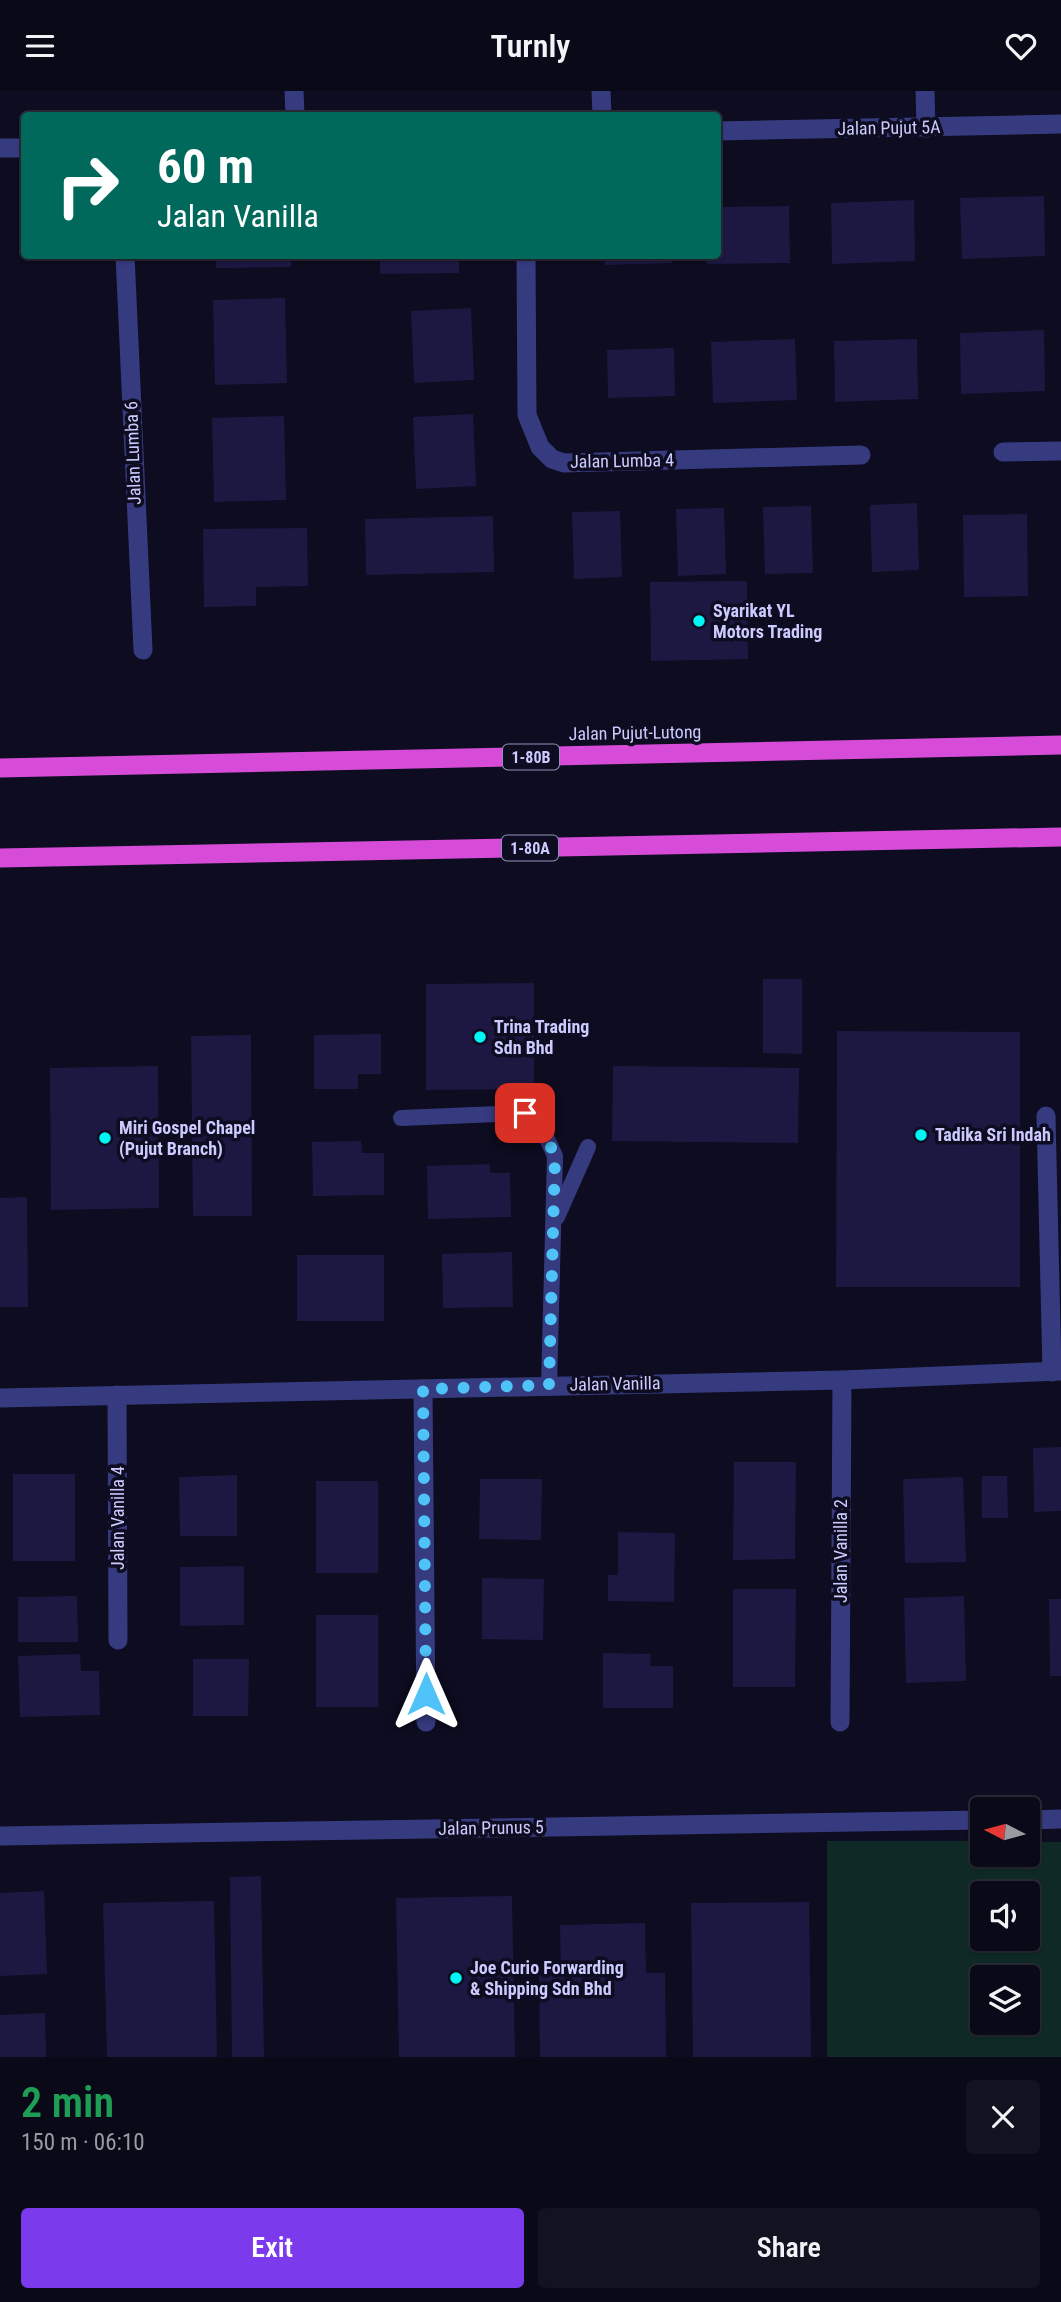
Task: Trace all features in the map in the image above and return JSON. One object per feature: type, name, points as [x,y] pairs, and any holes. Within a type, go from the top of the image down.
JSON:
[{"type":"highway","name":"Jalan Pujut-Lutong","points":[[0,768],[1061,745]]},
{"type":"highway","name":"1-80A","points":[[0,858],[1061,837]]},
{"type":"street","points":[[294,91],[295,112]]},
{"type":"street","points":[[601,91],[602,112]]},
{"type":"street","points":[[925,91],[926,128]]},
{"type":"street","name":"Jalan Pujut 5A","points":[[721,131],[1061,124]]},
{"type":"street","points":[[0,148],[21,148]]},
{"type":"street","name":"Jalan Lumba 6","points":[[125,259],[143,650]]},
{"type":"street","name":"Jalan Lumba 4","points":[[526,259],[527,415],[540,447],[552,459],[564,463],[861,455]]},
{"type":"street","points":[[1003,452],[1061,450]]},
{"type":"street","points":[[1046,1116],[1057,1372]]},
{"type":"street","name":"Jalan Vanilla","points":[[0,1398],[842,1380],[1057,1372]]},
{"type":"street","name":"Jalan Vanilla 2","points":[[840,1722],[842,1380]]},
{"type":"street","points":[[423,1389],[426,1722]]},
{"type":"street","name":"Jalan Vanilla 4","points":[[117,1395],[118,1640]]},
{"type":"street","points":[[1040,1820],[1061,1819]]},
{"type":"street","name":"Jalan Prunus 5","points":[[0,1836],[970,1820]]},
{"type":"lane","points":[[401,1118],[525,1113],[542,1128],[555,1156],[549,1385]]},
{"type":"lane","points":[[553,1225],[588,1147]]},
{"type":"green space","points":[[827,1841],[970,1841],[970,1867],[1040,1867],[1040,1842],[1061,1842],[1061,2057],[827,2057]]},
{"type":"building","points":[[1044,196],[1045,256],[962,259],[960,198]]},
{"type":"building","points":[[914,200],[915,261],[832,264],[831,203]]},
{"type":"building","points":[[789,206],[790,263],[707,264],[707,259],[721,259],[721,207]]},
{"type":"building","points":[[216,259],[291,259],[291,267],[216,268]]},
{"type":"building","points":[[380,259],[459,259],[459,273],[380,274]]},
{"type":"building","points":[[604,259],[672,259],[672,263],[605,265]]},
{"type":"building","points":[[285,298],[287,383],[215,385],[213,300]]},
{"type":"building","points":[[471,308],[474,380],[414,383],[411,311]]},
{"type":"building","points":[[1044,330],[1045,391],[961,394],[960,333]]},
{"type":"building","points":[[795,339],[797,400],[713,403],[711,342]]},
{"type":"building","points":[[917,339],[918,399],[835,402],[834,341]]},
{"type":"building","points":[[674,348],[675,396],[608,398],[607,350]]},
{"type":"building","points":[[473,414],[476,486],[416,489],[413,417]]},
{"type":"building","points":[[284,416],[286,500],[214,502],[212,418]]},
{"type":"building","points":[[917,503],[919,570],[872,572],[870,505]]},
{"type":"building","points":[[811,506],[813,573],[765,574],[763,507]]},
{"type":"building","points":[[724,508],[726,574],[678,576],[676,509]]},
{"type":"building","points":[[620,511],[622,577],[574,579],[572,512]]},
{"type":"building","points":[[1027,514],[1028,596],[964,597],[963,515]]},
{"type":"building","points":[[493,516],[494,572],[366,575],[365,519]]},
{"type":"building","points":[[307,528],[308,586],[256,587],[256,606],[204,607],[203,529]]},
{"type":"building","name":"Syarikat YL Motors Trading","points":[[747,581],[748,659],[651,661],[650,582]]},
{"type":"building","points":[[763,979],[802,979],[802,1054],[763,1053]]},
{"type":"building","name":"Trina Trading Sdn Bhd","points":[[534,983],[534,1089],[426,1090],[426,984]]},
{"type":"building","points":[[837,1031],[1020,1032],[1020,1287],[836,1287]]},
{"type":"building","points":[[381,1034],[381,1074],[358,1074],[358,1089],[314,1089],[314,1035]]},
{"type":"building","points":[[251,1035],[252,1216],[193,1216],[191,1036]]},
{"type":"building","name":"Miri Gospel Chapel (Pujut Branch)","points":[[158,1066],[159,1208],[51,1210],[50,1068]]},
{"type":"building","points":[[613,1066],[799,1068],[798,1143],[612,1141]]},
{"type":"building","points":[[361,1141],[362,1153],[384,1153],[384,1195],[313,1196],[312,1142]]},
{"type":"building","points":[[490,1164],[490,1173],[510,1173],[511,1217],[428,1219],[427,1166]]},
{"type":"building","points":[[27,1197],[28,1307],[0,1307],[0,1198]]},
{"type":"building","points":[[512,1252],[513,1307],[443,1308],[442,1254]]},
{"type":"building","points":[[297,1255],[384,1255],[384,1321],[297,1321]]},
{"type":"building","points":[[1061,1447],[1061,1511],[1034,1512],[1033,1448]]},
{"type":"building","points":[[734,1462],[796,1462],[795,1559],[733,1560]]},
{"type":"building","points":[[13,1474],[75,1474],[75,1561],[13,1561]]},
{"type":"building","points":[[237,1475],[237,1536],[180,1536],[179,1477]]},
{"type":"building","points":[[982,1476],[1007,1476],[1008,1518],[982,1518]]},
{"type":"building","points":[[963,1477],[966,1562],[905,1563],[903,1479]]},
{"type":"building","points":[[480,1479],[542,1479],[541,1540],[479,1539]]},
{"type":"building","points":[[316,1481],[378,1481],[378,1573],[316,1573]]},
{"type":"building","points":[[618,1532],[675,1533],[674,1602],[608,1601],[608,1575],[618,1575]]},
{"type":"building","points":[[244,1566],[244,1625],[180,1626],[180,1567]]},
{"type":"building","points":[[482,1578],[544,1579],[543,1640],[482,1639]]},
{"type":"building","points":[[733,1589],[796,1589],[795,1687],[733,1687]]},
{"type":"building","points":[[77,1596],[78,1642],[18,1642],[18,1597]]},
{"type":"building","points":[[964,1596],[966,1681],[906,1683],[904,1598]]},
{"type":"building","points":[[1049,1599],[1061,1599],[1061,1676],[1050,1676]]},
{"type":"building","points":[[316,1615],[378,1615],[378,1707],[316,1707]]},
{"type":"building","points":[[603,1653],[651,1654],[650,1666],[673,1666],[673,1708],[603,1708]]},
{"type":"building","points":[[80,1654],[81,1671],[99,1671],[100,1715],[20,1717],[18,1656]]},
{"type":"building","points":[[193,1659],[249,1659],[248,1716],[193,1716]]},
{"type":"building","points":[[261,1876],[264,2057],[232,2057],[230,1877]]},
{"type":"building","points":[[44,1891],[47,1974],[0,1976],[0,1893]]},
{"type":"building","name":"Joe Curio Forwarding & Shipping Sdn Bhd","points":[[512,1896],[515,2057],[399,2057],[396,1898]]},
{"type":"building","points":[[214,1901],[217,2057],[107,2057],[103,1903]]},
{"type":"building","points":[[809,1902],[811,2057],[693,2057],[691,1903]]},
{"type":"building","points":[[645,1923],[646,1973],[665,1973],[666,2057],[540,2057],[539,1975],[561,1975],[560,1925]]},
{"type":"building","points":[[45,2013],[46,2057],[0,2057],[0,2015]]},
{"type":"place","name":"Syarikat YL Motors Trading","points":[[699,621]]},
{"type":"place","name":"Trina Trading Sdn Bhd","points":[[480,1037]]},
{"type":"place","name":"Tadika Sri Indah","points":[[921,1135]]},
{"type":"place","name":"Miri Gospel Chapel (Pujut Branch)","points":[[105,1138]]},
{"type":"place","name":"Joe Curio Forwarding & Shipping Sdn Bhd","points":[[456,1978]]},
{"type":"route","points":[[426,1694],[423,1389],[549,1385],[555,1156],[542,1128],[525,1113]]}]
